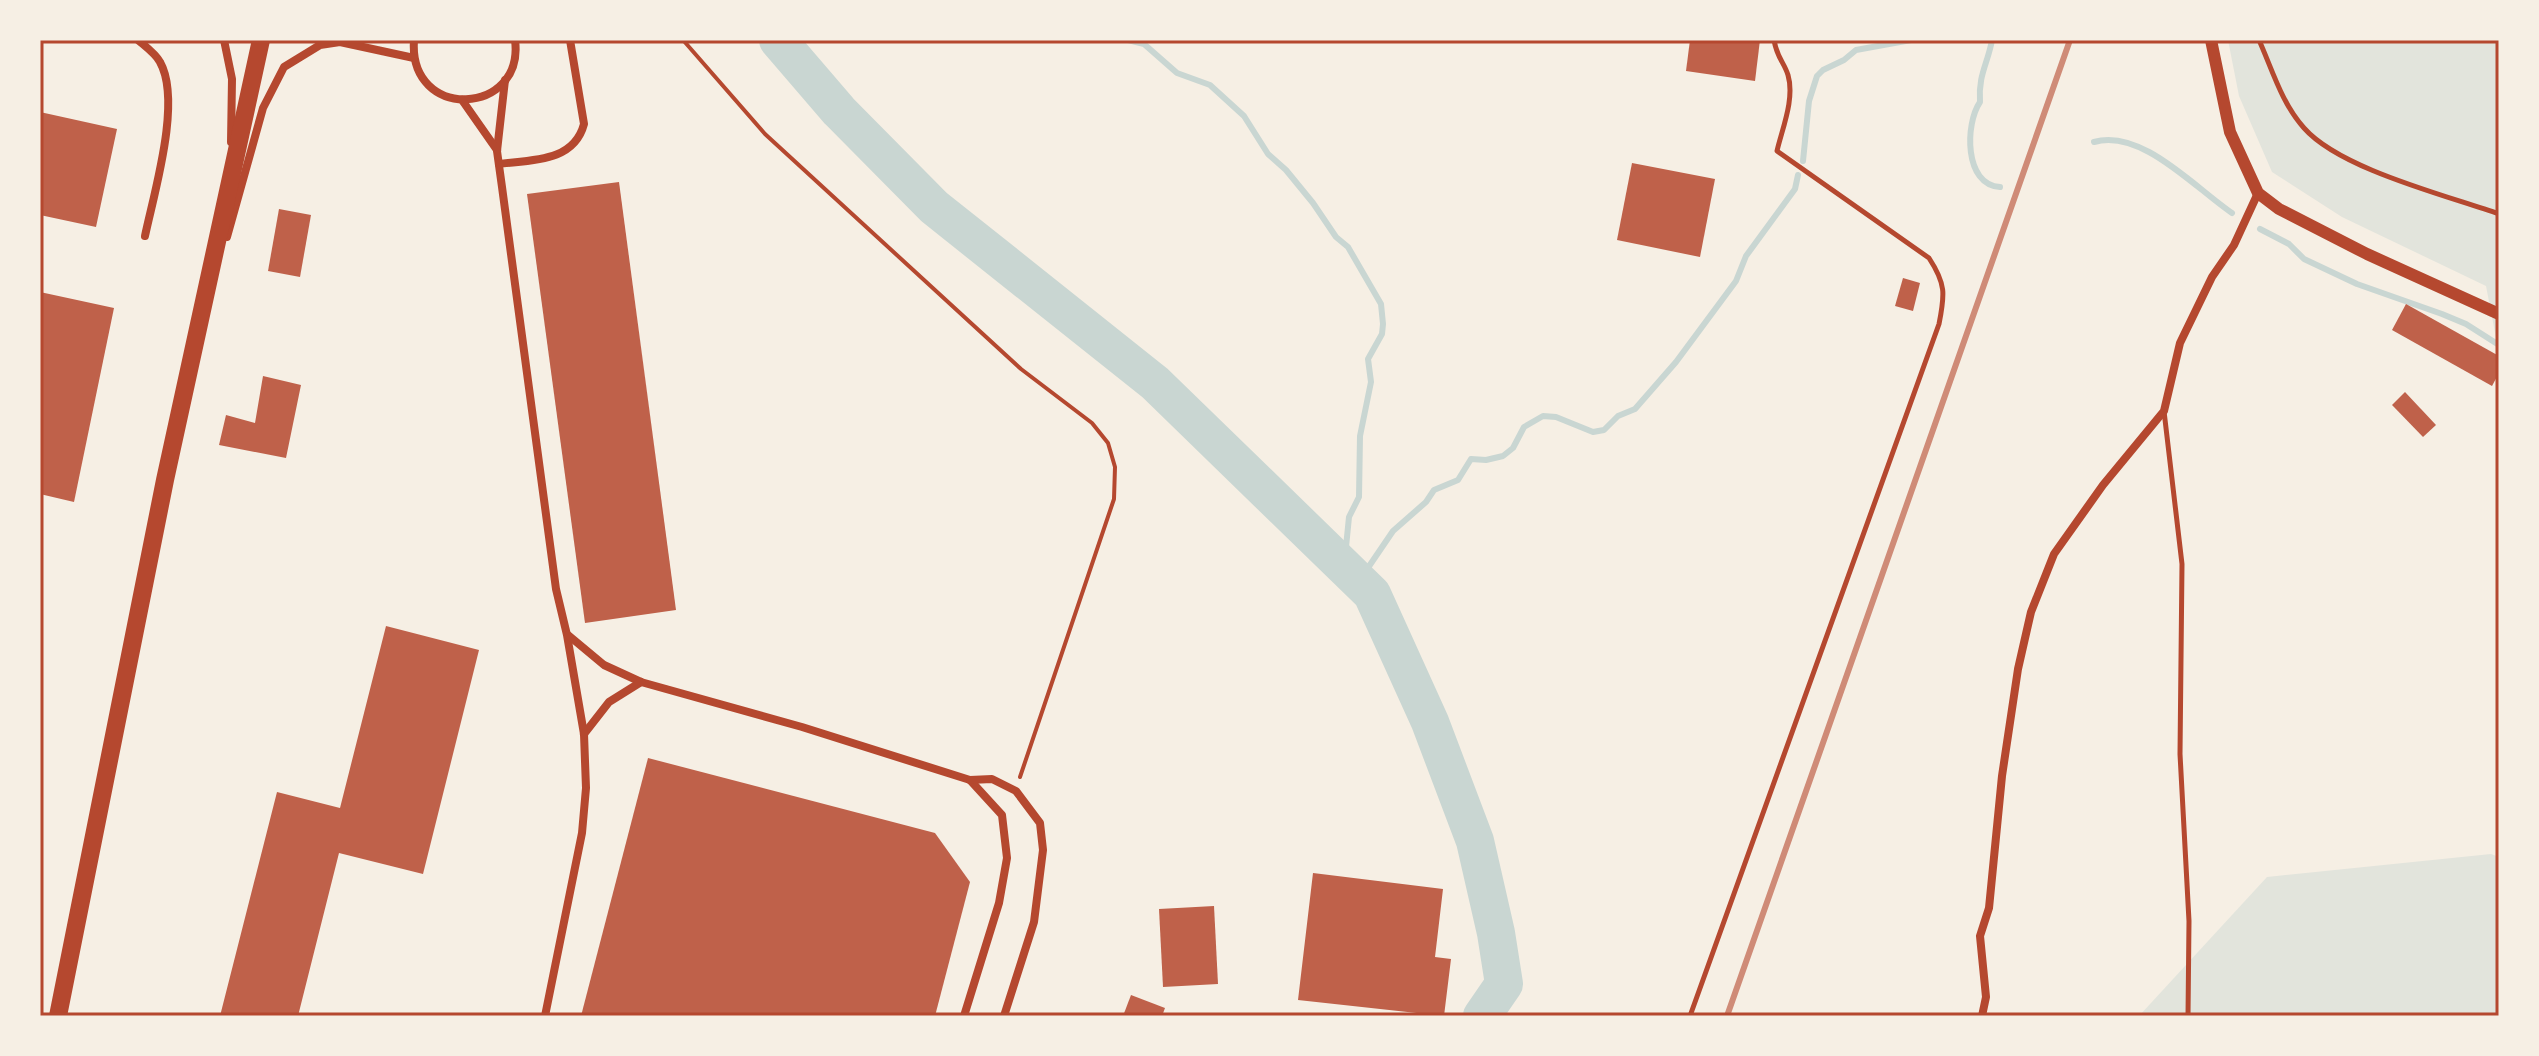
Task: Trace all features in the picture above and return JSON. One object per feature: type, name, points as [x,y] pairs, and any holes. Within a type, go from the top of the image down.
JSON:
[{"type":"highway","points":[[58,1016],[190,368],[261,40]]},
{"type":"street","points":[[138,40],[160,60],[169,88],[165,145],[145,236]]},
{"type":"street","points":[[224,40],[232,79],[231,175]]},
{"type":"street","points":[[414,40],[414,58],[420,74],[431,88],[445,97],[462,100],[494,92],[505,80],[513,66],[515,40]]},
{"type":"street","points":[[499,164],[563,153],[581,135],[584,124],[570,40]]},
{"type":"street","points":[[2211,40],[2230,132],[2258,193],[2279,209],[2367,254],[2499,314]]},
{"type":"street","points":[[190,368],[263,108],[284,67],[320,45],[340,42],[414,58]]},
{"type":"street","points":[[505,80],[497,151],[556,589],[584,734],[586,788],[582,833],[545,1016]]},
{"type":"street","points":[[462,100],[497,151]]},
{"type":"street","points":[[1982,1016],[1986,997],[1980,936],[1989,908],[2002,776],[2018,669],[2031,612],[2054,554],[2103,485],[2164,411],[2180,343],[2212,277],[2234,245],[2258,193]]},
{"type":"street","points":[[567,635],[604,665],[641,682],[802,727],[970,780],[992,779],[1016,791],[1040,823],[1043,850],[1034,922],[1004,1016]]},
{"type":"street","points":[[584,734],[609,702],[641,682]]},
{"type":"street","points":[[964,1016],[999,903],[1007,858],[1002,815],[970,780]]},
{"type":"lane","points":[[1690,1016],[1939,324],[1945,296],[1940,275],[1929,258],[1777,151],[1790,90],[1788,74],[1777,57],[1774,40]]},
{"type":"lane","points":[[2259,40],[2293,115],[2322,146],[2380,172],[2499,214]]},
{"type":"lane","points":[[2164,411],[2182,564],[2180,754],[2189,921],[2188,1016]]},
{"type":"path","points":[[683,40],[765,134],[1021,369],[1092,423],[1108,443],[1115,467],[1114,499],[1016,791]]},
{"type":"shaded area","points":[[2228,40],[2499,40],[2499,353],[2486,286],[2342,217],[2272,172],[2239,96]]},
{"type":"shaded area","points":[[2491,854],[2499,857],[2499,1016],[2139,1016],[2267,877]]},
{"type":"building","points":[[1690,40],[1760,40],[1755,81],[1686,71]]},
{"type":"building","points":[[40,112],[117,129],[96,227],[40,215]]},
{"type":"building","points":[[1632,163],[1715,179],[1700,257],[1617,240]]},
{"type":"building","points":[[619,182],[676,610],[585,623],[527,194]]},
{"type":"building","points":[[279,209],[311,215],[300,277],[268,271]]},
{"type":"building","points":[[1903,278],[1920,283],[1913,311],[1895,306]]},
{"type":"building","points":[[40,292],[114,308],[74,502],[40,494]]},
{"type":"building","points":[[2406,304],[2499,356],[2499,373],[2492,386],[2392,330]]},
{"type":"building","points":[[263,376],[301,385],[286,458],[219,445],[226,415],[255,423]]},
{"type":"building","points":[[2405,392],[2436,425],[2423,437],[2392,405]]},
{"type":"building","points":[[386,626],[479,650],[423,874],[339,853],[298,1016],[220,1016],[277,792],[340,808]]},
{"type":"building","points":[[648,758],[935,833],[970,882],[935,1016],[581,1016]]},
{"type":"building","points":[[1313,873],[1443,889],[1435,957],[1451,959],[1444,1016],[1298,1000]]},
{"type":"building","points":[[1214,906],[1218,984],[1163,987],[1159,909]]},
{"type":"building","points":[[1131,995],[1165,1008],[1162,1016],[1123,1016]]},
{"type":"waterway","points":[[778,40],[839,111],[934,207],[1155,383],[1372,594],[1430,722],[1475,841],[1504,984],[1482,1016]]},
{"type":"waterway","points":[[1128,40],[1144,44],[1177,73],[1210,85],[1244,116],[1268,154],[1286,170],[1336,237],[1348,247],[1381,304],[1382,334],[1368,359],[1371,382],[1360,436],[1359,497],[1349,517],[1344,567]]},
{"type":"waterway","points":[[1803,161],[1809,101],[1817,76],[1856,50],[1911,40]]},
{"type":"waterway","points":[[1992,40],[1970,138],[1974,165],[1980,176],[1988,184],[2000,187]]},
{"type":"waterway","points":[[2094,142],[2112,140],[2149,152],[2232,213]]},
{"type":"waterway","points":[[1359,581],[1393,531],[1426,502],[1434,490],[1458,480],[1471,459],[1503,456],[1513,448],[1524,427],[1543,416],[1556,417],[1593,432],[1604,430],[1618,416],[1635,409],[1676,362],[1736,281],[1746,256],[1795,189],[1798,175]]},
{"type":"waterway","points":[[2260,229],[2289,244],[2304,259],[2357,284],[2466,324],[2499,345]]},
{"type":"railway","points":[[1727,1016],[2070,40]]}]
